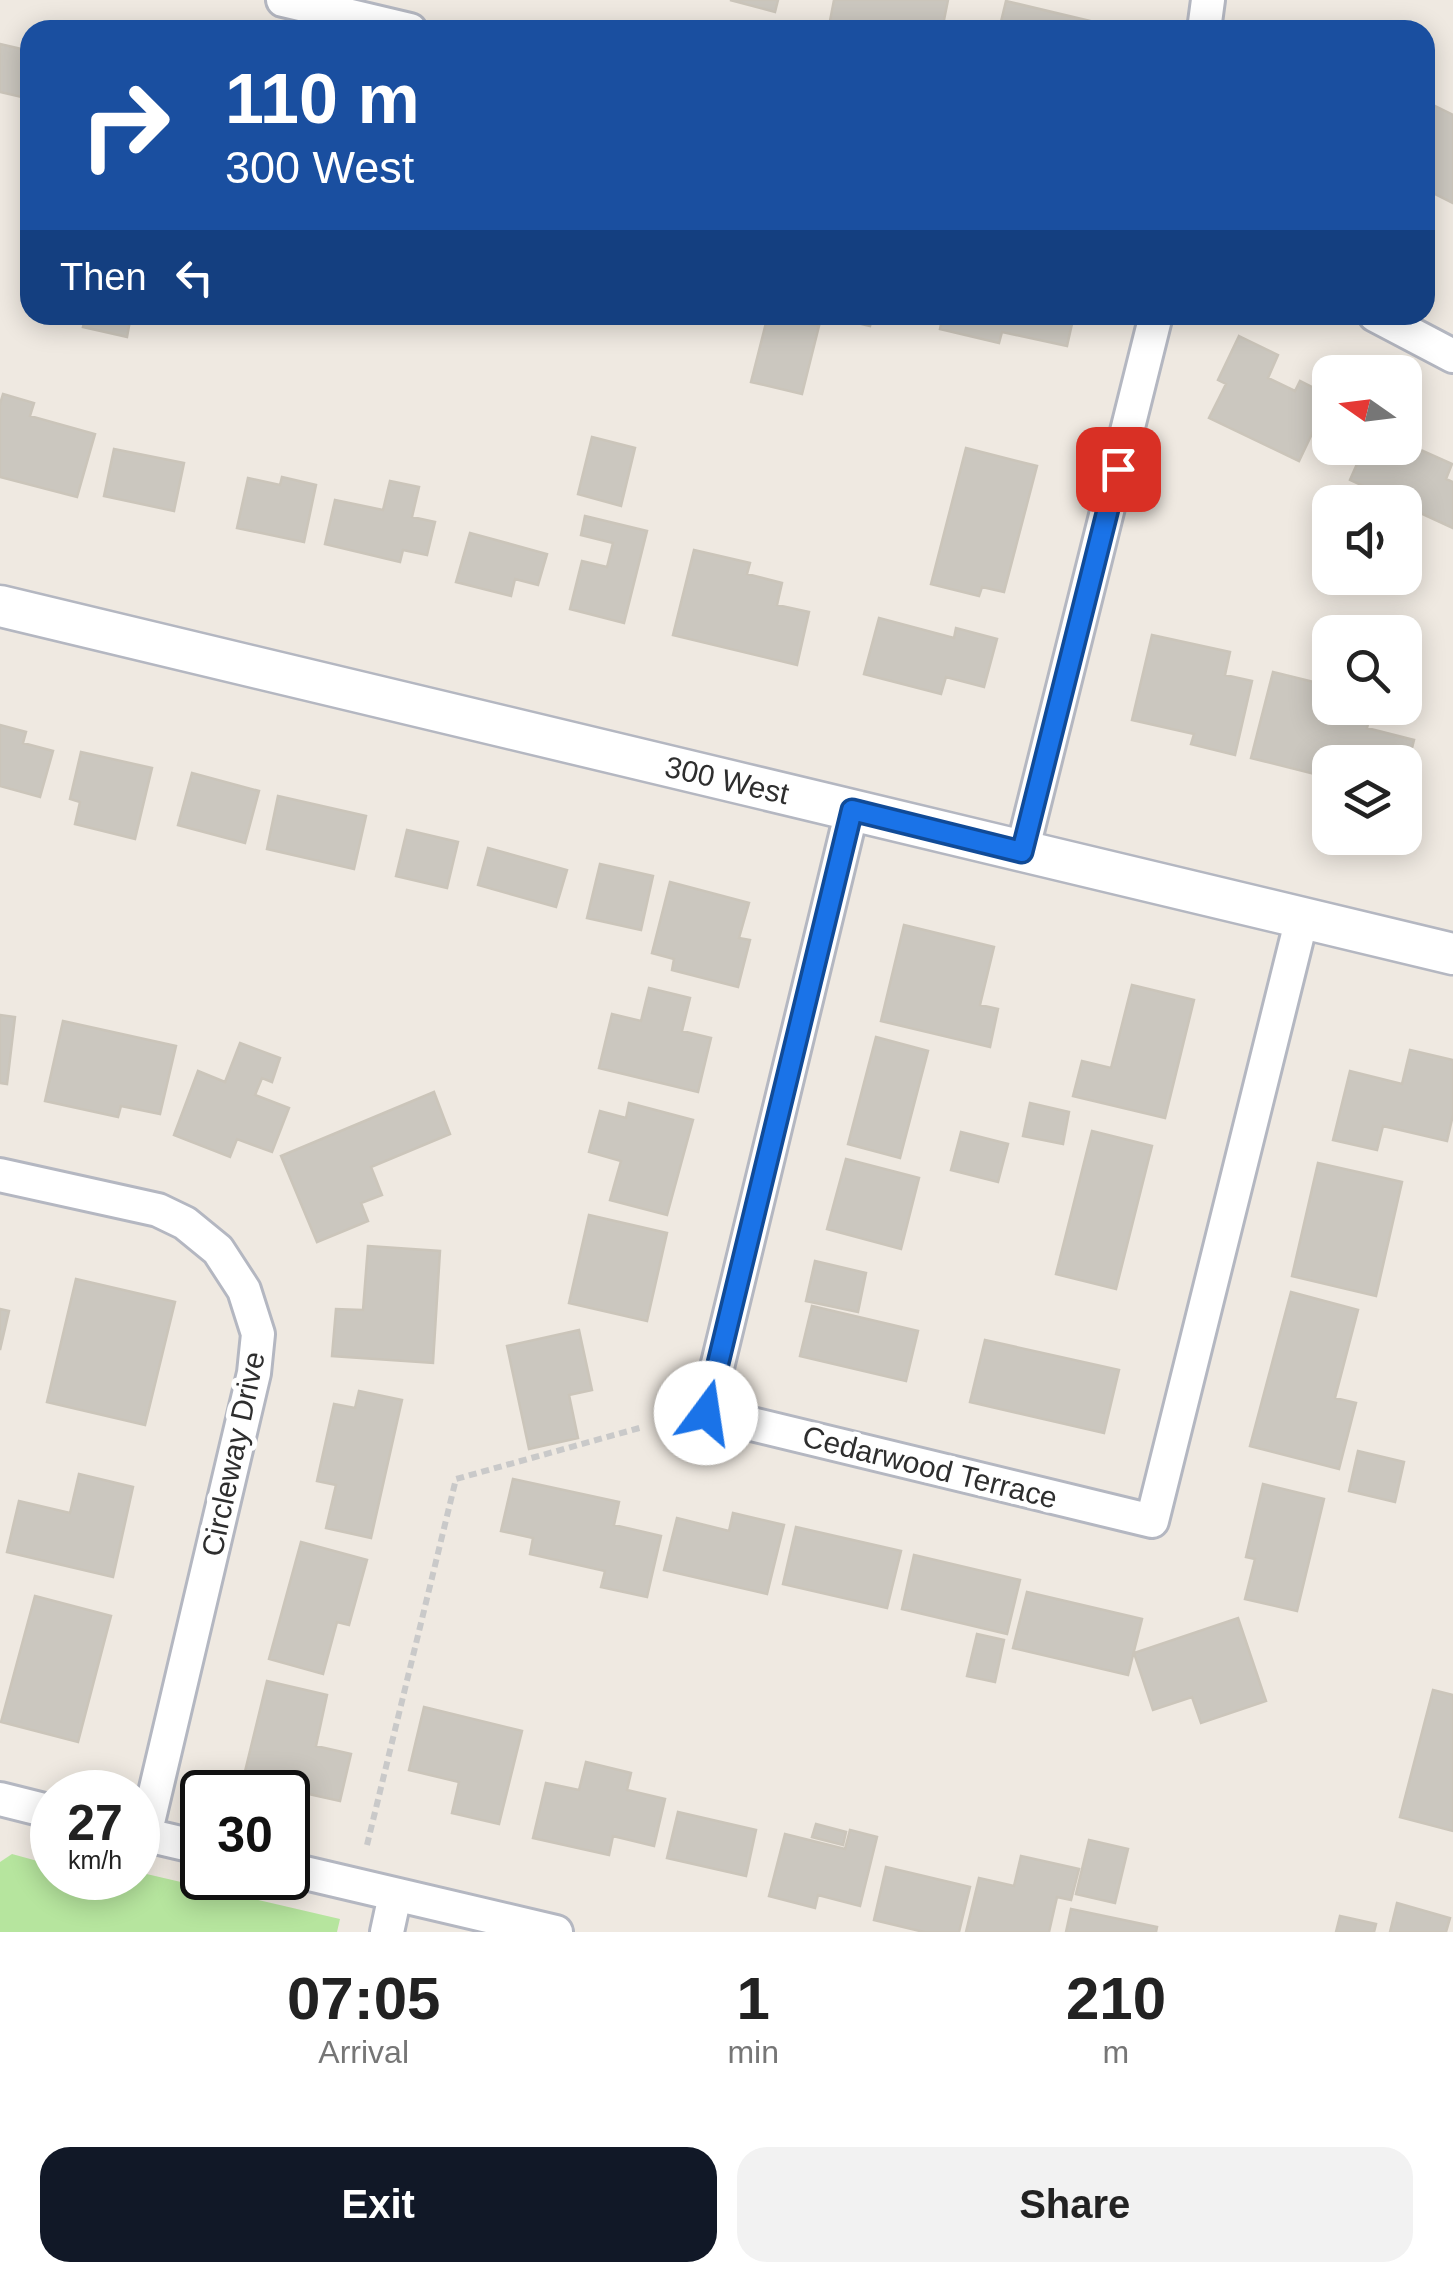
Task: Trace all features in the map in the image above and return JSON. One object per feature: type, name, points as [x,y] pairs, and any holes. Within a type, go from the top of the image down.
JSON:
[{"type":"street","points":[[283,0],[368,20]]},
{"type":"street","points":[[1022,852],[1154,325]]},
{"type":"street","points":[[1394,325],[1453,356]]},
{"type":"street","name":"300 West","points":[[0,606],[1453,954]]},
{"type":"street","name":"Cedarwood Terrace","points":[[852,810],[706,1413],[1152,1521],[1302,918]]},
{"type":"street","name":"Circleway Drive","points":[[0,1176],[158,1210],[186,1223],[218,1250],[244,1290],[258,1334],[254,1373],[157,1770]]},
{"type":"street","points":[[0,1799],[30,1806]]},
{"type":"street","points":[[310,1874],[556,1932]]},
{"type":"street","points":[[387,1932],[395,1894]]},
{"type":"path","points":[[367,1844],[456,1479],[644,1427]]},
{"type":"green space","points":[[12,1854],[30,1859],[30,1900],[160,1900],[160,1877],[180,1882],[180,1900],[258,1900],[340,1919],[337,1932],[0,1932],[0,1862]]},
{"type":"building","points":[[730,0],[778,0],[775,12]]},
{"type":"building","points":[[834,0],[948,0],[944,20],[830,20]]},
{"type":"building","points":[[1006,1],[1086,20],[1001,20]]},
{"type":"building","points":[[0,44],[20,49],[20,97],[0,92]]},
{"type":"building","points":[[1435,106],[1453,115],[1453,203],[1435,194]]},
{"type":"building","points":[[84,325],[129,325],[127,337]]},
{"type":"building","points":[[765,325],[819,326],[802,394],[751,382]]},
{"type":"building","points":[[941,325],[1072,325],[1067,346],[1002,332],[999,343],[940,329]]},
{"type":"building","points":[[1239,336],[1278,355],[1268,378],[1295,391],[1300,381],[1312,387],[1312,434],[1299,461],[1209,418],[1226,384],[1218,380]]},
{"type":"building","points":[[3,394],[34,403],[30,416],[95,434],[77,497],[0,477]]},
{"type":"building","points":[[592,437],[635,448],[621,506],[578,494]]},
{"type":"building","points":[[966,448],[1037,466],[1004,592],[982,587],[979,596],[931,584]]},
{"type":"building","points":[[114,449],[184,463],[174,511],[104,496]]},
{"type":"building","points":[[1422,451],[1452,464],[1446,479],[1453,482],[1453,528],[1422,514],[1422,485],[1361,485],[1350,480],[1357,465],[1422,465]]},
{"type":"building","points":[[282,477],[316,485],[304,542],[237,528],[248,478],[280,485]]},
{"type":"building","points":[[390,481],[419,487],[412,517],[435,522],[427,555],[403,550],[400,562],[325,544],[335,500],[383,510]]},
{"type":"building","points":[[585,516],[647,531],[624,623],[570,609],[582,561],[607,567],[613,543],[581,535]]},
{"type":"building","points":[[470,533],[547,554],[538,585],[515,579],[511,596],[456,582]]},
{"type":"building","points":[[694,550],[750,563],[747,574],[782,583],[777,605],[809,612],[797,665],[673,635]]},
{"type":"building","points":[[879,618],[954,638],[956,628],[997,639],[984,687],[946,677],[941,694],[864,674]]},
{"type":"building","points":[[1152,635],[1230,652],[1225,675],[1252,681],[1235,755],[1191,744],[1194,734],[1132,720]]},
{"type":"building","points":[[1273,672],[1312,682],[1312,725],[1368,725],[1367,728],[1414,740],[1413,745],[1312,745],[1312,773],[1251,758]]},
{"type":"building","points":[[0,725],[26,732],[23,743],[53,751],[40,797],[0,786]]},
{"type":"building","points":[[81,752],[152,768],[135,839],[75,824],[80,802],[70,799]]},
{"type":"building","points":[[192,773],[259,791],[245,843],[178,825]]},
{"type":"building","points":[[278,796],[366,816],[354,869],[267,849]]},
{"type":"building","points":[[407,830],[458,842],[447,888],[396,876]]},
{"type":"building","points":[[488,848],[567,870],[556,907],[478,885]]},
{"type":"building","points":[[600,864],[653,876],[641,930],[587,918]]},
{"type":"building","points":[[670,882],[749,903],[739,938],[750,940],[738,987],[672,970],[674,959],[652,953]]},
{"type":"building","points":[[904,925],[994,947],[980,1005],[998,1009],[990,1047],[881,1021]]},
{"type":"building","points":[[1132,985],[1194,1000],[1165,1118],[1073,1096],[1082,1061],[1111,1068]]},
{"type":"building","points":[[649,988],[690,998],[682,1031],[711,1038],[698,1092],[599,1068],[612,1014],[641,1021]]},
{"type":"building","points":[[0,1015],[15,1017],[7,1084],[0,1083]]},
{"type":"building","points":[[63,1021],[176,1046],[160,1114],[121,1106],[118,1117],[45,1101]]},
{"type":"building","points":[[876,1037],[928,1051],[900,1158],[848,1144]]},
{"type":"building","points":[[240,1043],[280,1058],[272,1082],[262,1078],[255,1095],[289,1108],[272,1152],[237,1139],[230,1157],[174,1135],[198,1071],[225,1082]]},
{"type":"building","points":[[1410,1050],[1453,1060],[1453,1115],[1447,1141],[1383,1126],[1377,1150],[1333,1140],[1350,1071],[1402,1084]]},
{"type":"building","points":[[434,1092],[450,1134],[371,1167],[382,1195],[361,1203],[368,1221],[317,1242],[281,1156]]},
{"type":"building","points":[[629,1103],[693,1120],[667,1215],[610,1200],[621,1161],[589,1152],[600,1111],[626,1118]]},
{"type":"building","points":[[1030,1103],[1069,1112],[1063,1144],[1023,1136]]},
{"type":"building","points":[[1092,1131],[1152,1146],[1116,1289],[1056,1274]]},
{"type":"building","points":[[961,1132],[1008,1144],[998,1182],[951,1170]]},
{"type":"building","points":[[846,1159],[919,1178],[901,1249],[827,1229]]},
{"type":"building","points":[[1318,1163],[1402,1182],[1376,1296],[1292,1276]]},
{"type":"building","points":[[589,1215],[667,1233],[647,1321],[569,1303]]},
{"type":"building","points":[[368,1246],[440,1251],[433,1363],[332,1356],[336,1309],[363,1310]]},
{"type":"building","points":[[815,1261],[866,1273],[858,1312],[806,1301]]},
{"type":"building","points":[[76,1279],[175,1302],[145,1425],[47,1402]]},
{"type":"building","points":[[1291,1292],[1358,1310],[1335,1398],[1356,1403],[1339,1469],[1250,1446]]},
{"type":"building","points":[[812,1306],[918,1331],[906,1381],[800,1356]]},
{"type":"building","points":[[0,1309],[9,1311],[0,1350]]},
{"type":"building","points":[[579,1330],[592,1390],[569,1395],[578,1438],[529,1449],[507,1346]]},
{"type":"building","points":[[985,1340],[1119,1370],[1104,1433],[970,1402]]},
{"type":"building","points":[[359,1391],[402,1400],[371,1538],[326,1528],[336,1485],[317,1481],[334,1404],[355,1408]]},
{"type":"building","points":[[1358,1451],[1404,1462],[1395,1502],[1349,1491]]},
{"type":"building","points":[[79,1474],[133,1487],[113,1577],[7,1552],[19,1501],[70,1513]]},
{"type":"building","points":[[513,1479],[619,1502],[614,1525],[661,1536],[647,1597],[601,1587],[605,1571],[530,1554],[533,1538],[501,1531]]},
{"type":"building","points":[[1263,1484],[1324,1499],[1297,1611],[1245,1599],[1255,1559],[1246,1557]]},
{"type":"building","points":[[733,1513],[784,1525],[767,1594],[664,1570],[677,1518],[729,1531]]},
{"type":"building","points":[[796,1527],[901,1551],[887,1608],[783,1584]]},
{"type":"building","points":[[301,1542],[367,1560],[349,1625],[337,1622],[323,1674],[269,1659]]},
{"type":"building","points":[[914,1555],[1020,1580],[1007,1634],[902,1609]]},
{"type":"building","points":[[1027,1592],[1142,1619],[1128,1675],[1013,1648]]},
{"type":"building","points":[[35,1596],[111,1616],[78,1742],[1,1722]]},
{"type":"building","points":[[1238,1618],[1266,1701],[1201,1723],[1192,1697],[1153,1710],[1134,1653]]},
{"type":"building","points":[[977,1634],[1004,1640],[995,1682],[967,1676]]},
{"type":"building","points":[[267,1681],[327,1695],[316,1746],[351,1754],[340,1801],[310,1794],[310,1770],[245,1770]]},
{"type":"building","points":[[1433,1690],[1453,1695],[1453,1831],[1400,1817]]},
{"type":"building","points":[[424,1707],[522,1731],[499,1824],[452,1813],[459,1782],[409,1770]]},
{"type":"building","points":[[586,1762],[631,1773],[627,1790],[665,1799],[654,1846],[613,1836],[609,1855],[533,1838],[546,1783],[579,1790]]},
{"type":"building","points":[[678,1812],[756,1830],[746,1876],[667,1858]]},
{"type":"building","points":[[816,1824],[846,1832],[843,1845],[812,1837]]},
{"type":"building","points":[[850,1830],[877,1837],[860,1906],[818,1895],[815,1908],[769,1896],[785,1834],[845,1849]]},
{"type":"building","points":[[1089,1840],[1128,1849],[1115,1903],[1076,1894]]},
{"type":"building","points":[[1021,1856],[1079,1869],[1071,1900],[1057,1897],[1049,1932],[966,1932],[979,1878],[1014,1886]]},
{"type":"building","points":[[886,1867],[970,1887],[959,1932],[924,1932],[874,1920]]},
{"type":"building","points":[[1397,1903],[1450,1918],[1446,1932],[1390,1932]]},
{"type":"building","points":[[1071,1909],[1157,1927],[1156,1932],[1066,1932]]},
{"type":"building","points":[[1340,1916],[1376,1924],[1374,1932],[1336,1932]]},
{"type":"route","points":[[706,1413],[852,810],[1022,852],[1118,469]]}]
